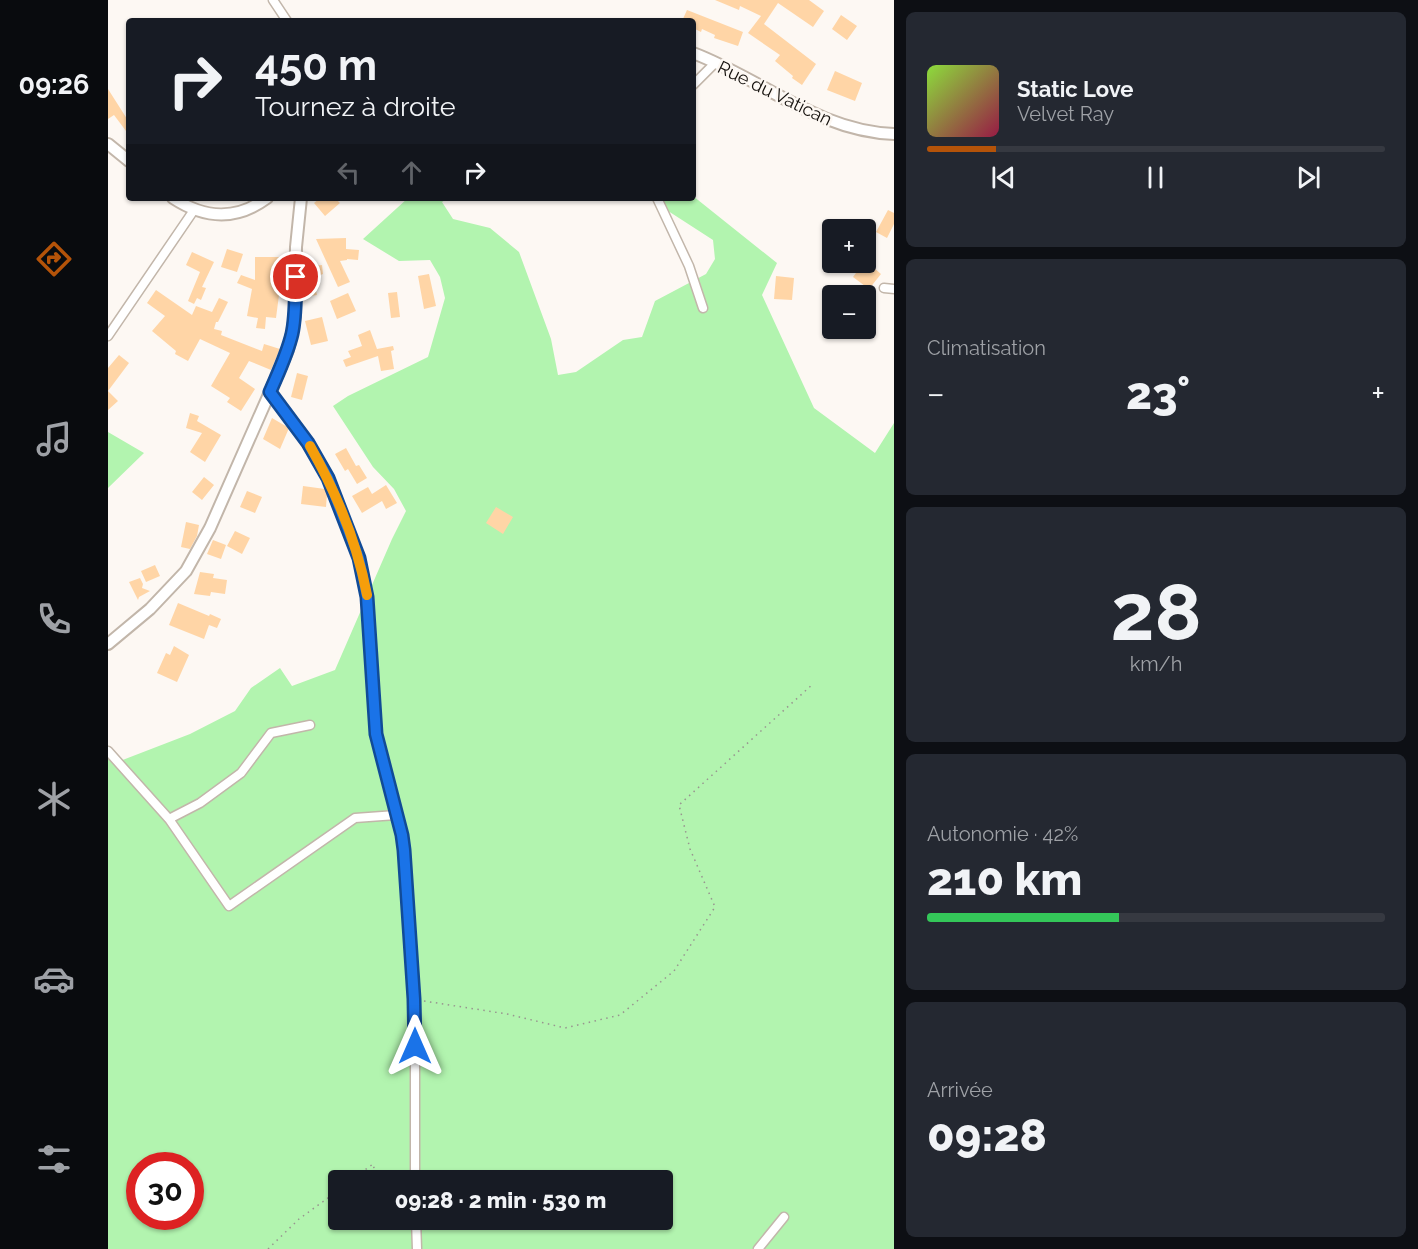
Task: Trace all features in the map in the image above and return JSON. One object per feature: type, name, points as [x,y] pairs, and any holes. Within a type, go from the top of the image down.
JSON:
[{"type":"street","points":[[273,0],[284,18]]},
{"type":"street","name":"Rue du Vatican","points":[[696,54],[791,103],[843,126],[863,131],[894,134]]},
{"type":"street","points":[[696,82],[715,63]]},
{"type":"street","points":[[108,144],[126,159]]},
{"type":"street","points":[[178,201],[194,210],[216,215],[239,212],[263,201]]},
{"type":"street","points":[[108,644],[169,591],[191,563],[210,528],[270,392],[288,350],[295,316],[296,247],[301,201]]},
{"type":"street","points":[[658,201],[689,266],[703,308]]},
{"type":"street","points":[[108,336],[194,210]]},
{"type":"street","points":[[884,288],[894,289]]},
{"type":"street","points":[[270,392],[308,443],[328,478],[359,558],[367,597],[376,734],[404,850],[414,999],[415,1170]]},
{"type":"street","points":[[169,819],[200,803],[241,773],[271,733],[310,725]]},
{"type":"street","points":[[108,751],[169,819],[229,906],[355,818],[396,815]]},
{"type":"street","points":[[758,1249],[784,1217]]},
{"type":"street","points":[[416,1230],[417,1249]]},
{"type":"path","points":[[414,999],[507,1014],[565,1028],[620,1015],[674,971],[715,907],[690,849],[679,805],[813,684]]},
{"type":"path","points":[[365,1170],[373,1164],[374,1170]]},
{"type":"path","points":[[268,1249],[300,1219],[328,1198]]},
{"type":"green space","points":[[696,198],[777,263],[762,295],[814,408],[875,453],[894,423],[894,1249],[108,1249],[108,750],[120,761],[190,734],[235,711],[251,688],[280,668],[292,686],[335,670],[406,511],[394,489],[373,467],[333,406],[348,396],[428,357],[445,298],[440,277],[430,260],[399,261],[363,239],[405,201],[444,201],[453,219],[490,228],[519,252],[551,339],[558,375],[576,372],[623,340],[642,337],[655,301],[706,274],[715,259],[713,240],[653,201],[696,201]]},
{"type":"green space","points":[[108,432],[144,453],[108,488]]},
{"type":"building","points":[[715,0],[809,0],[824,11],[813,27],[778,3],[764,24],[816,64],[802,85],[775,61],[780,55],[748,33],[761,16],[740,6],[739,10]]},
{"type":"building","points":[[687,10],[743,32],[738,46],[714,38],[715,35],[702,29],[701,32],[696,30],[696,18],[683,18]]},
{"type":"building","points":[[841,15],[857,26],[847,40],[832,29]]},
{"type":"building","points":[[835,71],[862,83],[855,101],[827,90]]},
{"type":"building","points":[[108,89],[126,117],[126,131],[114,115],[108,119]]},
{"type":"building","points":[[338,201],[340,203],[325,216],[314,203]]},
{"type":"building","points":[[888,210],[894,213],[894,224],[887,238],[876,232]]},
{"type":"building","points":[[346,238],[346,249],[359,250],[358,260],[340,261],[350,282],[338,287],[316,239]]},
{"type":"building","points":[[227,249],[243,254],[237,272],[221,267]]},
{"type":"building","points":[[192,252],[214,262],[202,287],[206,288],[201,300],[197,298],[194,304],[188,301],[200,272],[186,265]]},
{"type":"building","points":[[255,257],[284,257],[284,281],[286,281],[284,295],[279,295],[276,318],[266,317],[265,329],[256,328],[258,318],[247,316],[252,289],[237,283],[241,275],[255,280]]},
{"type":"building","points":[[322,265],[323,274],[313,278],[317,295],[303,297],[303,267]]},
{"type":"building","points":[[876,270],[881,274],[872,285],[864,285],[853,277],[856,273],[876,273]]},
{"type":"building","points":[[429,274],[436,306],[424,309],[418,276]]},
{"type":"building","points":[[776,276],[794,278],[792,300],[774,299]]},
{"type":"building","points":[[156,290],[192,315],[196,306],[212,312],[219,298],[228,302],[214,329],[222,331],[221,335],[262,351],[264,344],[280,349],[271,370],[249,361],[239,378],[255,389],[241,411],[227,402],[230,398],[211,386],[230,353],[200,339],[188,361],[175,354],[176,351],[152,331],[165,316],[147,303]]},
{"type":"building","points":[[397,292],[400,317],[391,318],[388,293]]},
{"type":"building","points":[[348,293],[356,311],[337,319],[330,301]]},
{"type":"building","points":[[322,317],[328,341],[311,345],[305,321]]},
{"type":"building","points":[[370,330],[377,349],[393,346],[394,350],[391,351],[394,369],[381,371],[378,356],[346,367],[343,360],[351,357],[348,351],[362,346],[358,335]]},
{"type":"building","points":[[119,355],[129,363],[108,391],[108,368]]},
{"type":"building","points":[[297,373],[308,376],[302,400],[291,397]]},
{"type":"building","points":[[108,391],[118,401],[108,410]]},
{"type":"building","points":[[190,413],[199,416],[197,421],[221,435],[205,462],[190,452],[202,433],[186,428]]},
{"type":"building","points":[[272,418],[289,428],[280,449],[263,439]]},
{"type":"building","points":[[346,448],[356,466],[359,465],[367,478],[357,484],[348,469],[345,471],[335,454]]},
{"type":"building","points":[[204,477],[214,485],[202,500],[192,492]]},
{"type":"building","points":[[386,485],[397,503],[386,509],[382,501],[362,513],[352,496],[368,487],[372,494]]},
{"type":"building","points":[[303,486],[325,489],[326,507],[301,504]]},
{"type":"building","points":[[247,491],[262,497],[255,513],[240,507]]},
{"type":"building","points":[[496,507],[513,517],[503,534],[486,523]]},
{"type":"building","points":[[186,522],[199,525],[197,536],[190,549],[181,547]]},
{"type":"building","points":[[235,531],[250,538],[242,554],[227,546]]},
{"type":"building","points":[[213,540],[226,545],[221,559],[207,554]]},
{"type":"building","points":[[155,565],[160,576],[146,582],[141,571]]},
{"type":"building","points":[[200,572],[214,574],[213,578],[227,580],[225,594],[211,592],[210,596],[194,594]]},
{"type":"building","points":[[140,578],[142,588],[150,591],[138,600],[129,582]]},
{"type":"building","points":[[178,603],[221,619],[217,628],[209,625],[204,639],[169,625]]},
{"type":"building","points":[[174,646],[189,655],[177,682],[157,673],[166,653],[170,655]]},
{"type":"slow traffic","points":[[310,446],[335,493],[359,558],[367,595]]},
{"type":"route","points":[[296,277],[292,333],[288,350],[270,392],[308,443],[328,478],[363,574],[367,597],[376,734],[404,850],[415,1046]]}]
